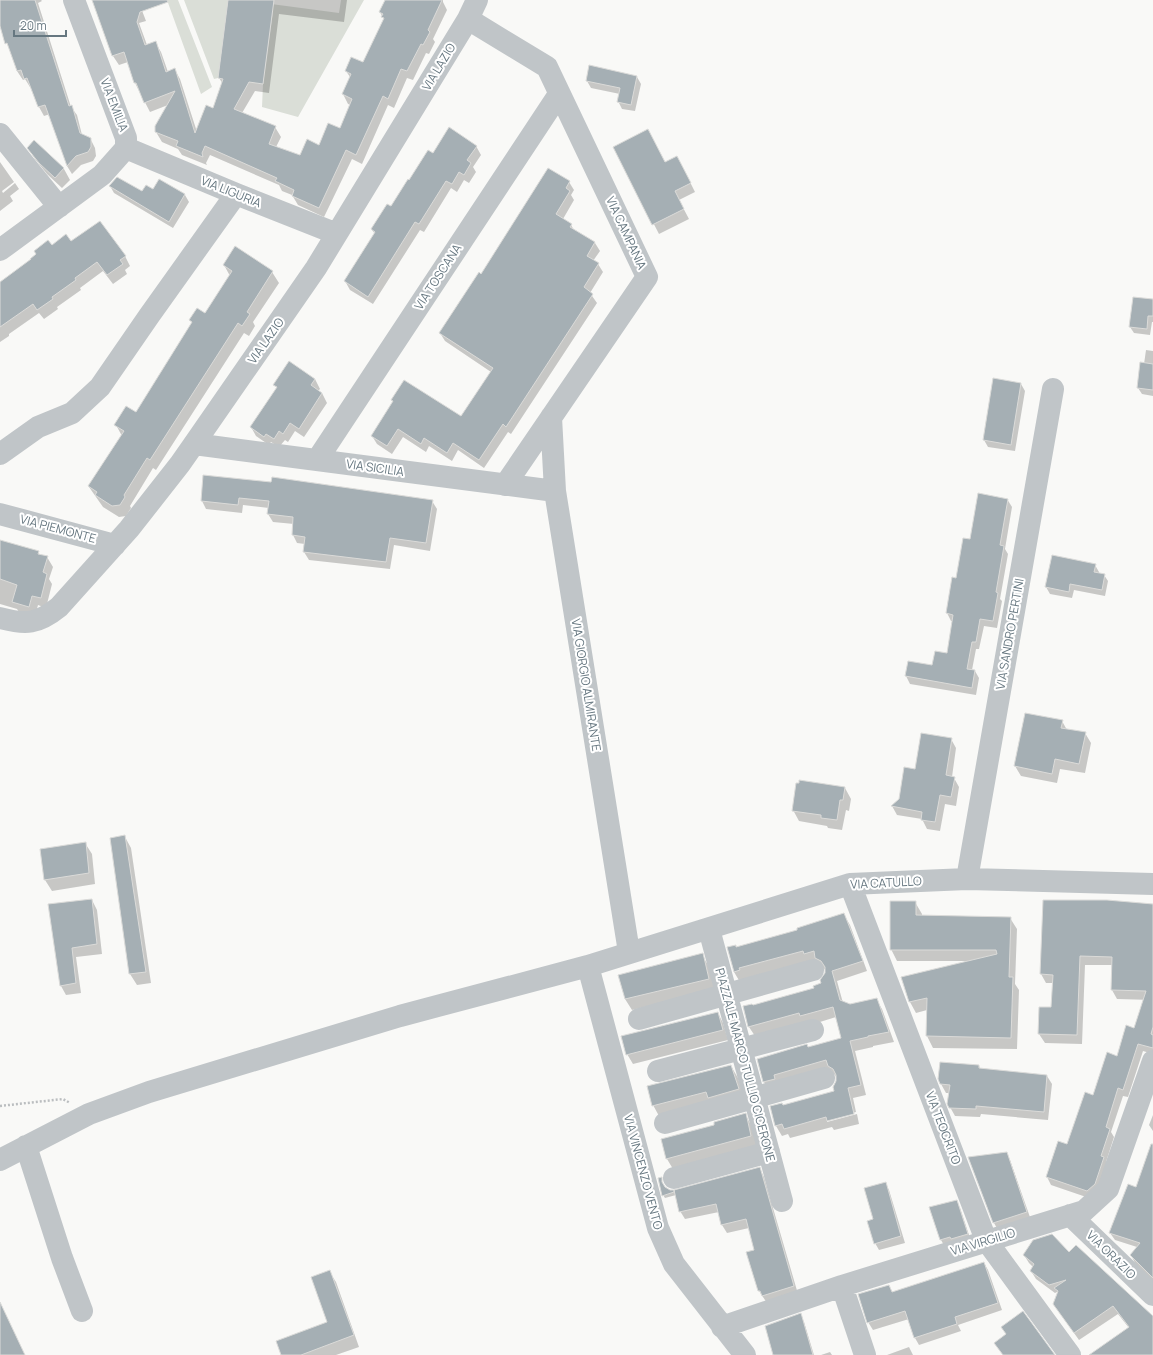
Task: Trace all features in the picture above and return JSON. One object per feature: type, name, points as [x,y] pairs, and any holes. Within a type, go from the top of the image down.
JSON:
[{"type":"street","name":"VIA EMILIA","points":[[0,250],[102,175],[126,148],[126,138],[74,0]]},
{"type":"street","name":"VIA LAZIO","points":[[0,618],[19,622],[35,622],[48,616],[59,607],[143,512],[194,444],[316,268],[468,20],[477,0]]},
{"type":"street","name":"VIA CAMPANIA","points":[[468,20],[547,67],[647,277],[505,485]]},
{"type":"street","name":"VIA TOSCANA","points":[[317,460],[559,94]]},
{"type":"street","points":[[0,134],[60,207]]},
{"type":"street","name":"VIA LIGURIA","points":[[126,148],[337,234]]},
{"type":"street","points":[[0,454],[38,427],[72,413],[100,387],[236,194]]},
{"type":"street","name":"VIA SANDRO PERTINI","points":[[967,879],[1053,389]]},
{"type":"street","name":"VIA GIORGIO ALMIRANTE","points":[[551,417],[555,491],[629,952]]},
{"type":"street","name":"VIA SICILIA","points":[[194,444],[555,491]]},
{"type":"street","name":"VIA PIEMONTE","points":[[0,514],[115,545]]},
{"type":"street","name":"VIA CATULLO","points":[[0,1160],[89,1114],[149,1092],[400,1016],[588,966],[850,884],[967,879],[1153,884]]},
{"type":"street","name":"VIA TEOCRITO","points":[[850,884],[986,1240],[1070,1355]]},
{"type":"street","name":"PIAZZALE MARCO TULLIO CICERONE","points":[[709,929],[782,1201]]},
{"type":"street","name":"VIA VINCENZO VENTO","points":[[588,966],[658,1228],[674,1264],[745,1355]]},
{"type":"street","points":[[639,1019],[813,970]]},
{"type":"street","points":[[658,1071],[812,1030]]},
{"type":"street","name":"VIA VIRGILIO","points":[[722,1326],[986,1240],[1084,1211],[1108,1189],[1153,1061]]},
{"type":"street","points":[[665,1123],[824,1078]]},
{"type":"street","points":[[26,1146],[62,1258],[82,1311]]},
{"type":"street","points":[[674,1178],[769,1152]]},
{"type":"street","name":"VIA ORAZIO","points":[[1070,1216],[1153,1295]]},
{"type":"street","points":[[842,1286],[865,1355]]},
{"type":"path","points":[[0,1106],[63,1099],[89,1114]]},
{"type":"shaded area","points":[[167,0],[178,0],[212,87],[201,94]]},
{"type":"shaded area","points":[[184,0],[228,0],[218,78],[214,79]]},
{"type":"shaded area","points":[[341,0],[364,0],[298,117],[262,107],[263,84],[273,11],[256,2],[339,13]]},
{"type":"building","points":[[0,0],[35,0],[69,106],[72,105],[80,133],[91,138],[91,147],[88,152],[76,156],[67,166],[45,105],[38,107],[27,78],[24,79],[21,70],[17,71],[7,43],[5,44],[0,26]]},
{"type":"building","points":[[92,0],[167,0],[168,2],[140,12],[137,22],[145,45],[156,41],[166,72],[175,68],[195,133],[206,105],[213,108],[223,79],[218,78],[228,0],[274,0],[263,84],[249,82],[234,109],[276,126],[269,144],[300,155],[307,139],[319,145],[328,123],[340,128],[352,99],[342,94],[351,74],[345,71],[351,57],[363,62],[384,18],[381,17],[383,14],[379,12],[385,0],[442,0],[428,30],[430,32],[423,45],[421,44],[407,71],[401,69],[388,99],[383,96],[356,155],[346,150],[319,208],[292,196],[294,190],[275,181],[277,178],[205,146],[202,153],[203,157],[176,146],[178,141],[155,132],[155,126],[175,91],[144,103],[136,83],[134,83],[124,52],[112,56]]},
{"type":"building","points":[[589,65],[637,76],[631,105],[617,102],[620,88],[586,81]]},
{"type":"building","points":[[449,127],[477,146],[467,160],[471,163],[464,175],[459,172],[452,184],[446,181],[419,224],[415,222],[368,297],[344,281],[375,232],[371,229],[387,204],[391,206],[428,150],[433,153]]},
{"type":"building","points":[[648,129],[665,162],[677,156],[691,183],[675,191],[684,209],[652,225],[613,147]]},
{"type":"building","points":[[34,140],[64,168],[55,178],[39,163],[27,148]]},
{"type":"building","points":[[548,168],[570,181],[566,188],[570,191],[556,214],[572,224],[570,227],[595,242],[587,256],[599,263],[584,287],[593,294],[506,427],[503,424],[479,460],[453,443],[447,453],[424,438],[421,444],[398,429],[387,446],[371,436],[404,380],[461,416],[493,368],[439,333],[479,272],[481,274]]},
{"type":"building","points":[[117,177],[142,191],[146,185],[153,189],[159,179],[185,194],[169,222],[109,186]]},
{"type":"building","points":[[100,221],[126,256],[120,260],[123,264],[107,275],[97,262],[75,278],[76,280],[52,297],[53,299],[37,310],[33,304],[0,327],[0,282],[31,259],[36,254],[34,251],[48,240],[52,245],[66,234],[71,241]]},
{"type":"building","points":[[235,246],[273,271],[247,312],[250,314],[242,326],[238,323],[150,460],[147,458],[124,495],[125,497],[120,505],[112,506],[95,495],[97,492],[88,486],[124,431],[114,425],[126,406],[136,412],[192,322],[189,320],[197,308],[205,313],[232,271],[223,265]]},
{"type":"building","points":[[1133,297],[1153,299],[1153,316],[1148,316],[1147,329],[1129,327]]},
{"type":"building","points":[[289,361],[315,379],[311,385],[322,393],[299,429],[290,423],[283,434],[279,431],[274,439],[266,434],[264,437],[250,427],[277,387],[273,385]]},
{"type":"building","points":[[1140,362],[1153,364],[1153,390],[1137,388]]},
{"type":"building","points":[[993,378],[1021,383],[1011,445],[983,440]]},
{"type":"building","points":[[203,475],[271,482],[272,477],[433,500],[426,543],[390,538],[386,562],[303,552],[305,537],[292,535],[293,517],[267,514],[269,501],[239,498],[238,505],[201,501]]},
{"type":"building","points":[[978,493],[1008,499],[1000,545],[1004,546],[996,592],[998,593],[993,621],[980,619],[976,642],[972,642],[967,669],[975,670],[972,688],[905,676],[908,661],[932,665],[935,651],[947,653],[953,615],[946,613],[952,577],[956,578],[963,538],[970,539]]},
{"type":"building","points":[[0,540],[39,551],[38,554],[48,556],[43,572],[47,574],[41,598],[32,596],[29,607],[12,602],[17,585],[0,579]]},
{"type":"building","points":[[1052,555],[1096,564],[1094,572],[1105,574],[1102,590],[1070,584],[1069,592],[1045,587]]},
{"type":"building","points":[[1025,713],[1063,720],[1061,728],[1086,732],[1079,764],[1055,759],[1052,774],[1014,766]]},
{"type":"building","points":[[921,733],[952,738],[946,775],[955,777],[951,797],[940,795],[935,822],[921,820],[922,812],[891,806],[899,799],[904,767],[915,769]]},
{"type":"building","points":[[799,780],[845,787],[843,800],[840,800],[837,820],[821,818],[821,815],[792,811],[796,783],[799,783]]},
{"type":"building","points":[[125,835],[146,972],[129,974],[110,838]]},
{"type":"building","points":[[86,842],[89,873],[44,880],[40,849]]},
{"type":"building","points":[[92,899],[97,944],[72,948],[76,983],[60,986],[48,904]]},
{"type":"building","points":[[1043,900],[1107,900],[1153,904],[1153,1027],[1151,1034],[1153,1035],[1153,1048],[1138,1044],[1123,1090],[1118,1088],[1106,1127],[1110,1129],[1101,1156],[1104,1157],[1095,1184],[1087,1191],[1046,1177],[1058,1141],[1067,1144],[1085,1092],[1093,1095],[1107,1052],[1117,1056],[1126,1025],[1134,1028],[1146,991],[1111,990],[1112,957],[1080,956],[1077,1035],[1038,1034],[1039,1007],[1051,1007],[1053,975],[1040,974]]},
{"type":"building","points":[[890,901],[916,901],[916,915],[1011,917],[1009,977],[1013,977],[1011,1038],[926,1036],[927,998],[909,1002],[901,977],[997,954],[996,950],[890,950]]},
{"type":"building","points":[[844,913],[863,961],[832,971],[840,1000],[850,1004],[877,998],[889,1032],[850,1041],[861,1085],[848,1088],[854,1114],[827,1121],[826,1117],[784,1129],[782,1124],[775,1126],[770,1106],[782,1103],[783,1105],[834,1091],[833,1087],[836,1081],[836,1075],[833,1069],[828,1066],[826,1060],[774,1075],[775,1079],[763,1082],[757,1059],[807,1044],[808,1047],[841,1038],[833,1007],[800,1016],[799,1013],[748,1027],[743,1006],[753,1005],[814,988],[813,986],[821,983],[820,980],[825,973],[825,967],[821,961],[815,958],[814,951],[804,954],[803,951],[739,968],[740,970],[734,972],[727,947],[736,945],[736,947],[797,930],[797,928]]},
{"type":"building","points":[[703,953],[709,979],[625,999],[618,975]]},
{"type":"building","points":[[718,1012],[723,1030],[626,1055],[621,1036]]},
{"type":"building","points":[[940,1062],[979,1065],[979,1068],[1047,1075],[1044,1112],[976,1106],[976,1109],[949,1108],[947,1104],[950,1085],[940,1084],[938,1079]]},
{"type":"building","points":[[731,1065],[739,1089],[708,1098],[706,1092],[652,1106],[647,1086]]},
{"type":"building","points":[[746,1113],[751,1136],[666,1159],[661,1139],[714,1125],[714,1122]]},
{"type":"building","points":[[1151,1144],[1153,1144],[1153,1278],[1130,1255],[1140,1243],[1109,1233],[1128,1184],[1136,1187]]},
{"type":"building","points":[[1007,1152],[1027,1212],[993,1223],[968,1157]]},
{"type":"building","points":[[760,1167],[794,1286],[762,1296],[760,1291],[758,1291],[746,1252],[754,1250],[746,1219],[721,1225],[716,1204],[679,1212],[674,1190]]},
{"type":"building","points":[[662,1177],[662,1182],[665,1187],[670,1190],[674,1190],[674,1192],[662,1196],[658,1178]]},
{"type":"building","points":[[886,1182],[901,1236],[874,1244],[867,1221],[873,1219],[864,1188]]},
{"type":"building","points":[[957,1200],[968,1234],[951,1239],[950,1237],[940,1240],[929,1207]]},
{"type":"building","points":[[1052,1234],[1069,1252],[1076,1245],[1153,1316],[1153,1355],[1089,1355],[1129,1327],[1113,1306],[1074,1333],[1053,1304],[1058,1291],[1054,1288],[1066,1280],[1049,1285],[1030,1271],[1034,1264],[1023,1255],[1033,1240]]},
{"type":"building","points":[[984,1262],[998,1303],[955,1317],[957,1324],[914,1338],[905,1311],[867,1323],[858,1294],[889,1285],[892,1292]]},
{"type":"building","points":[[330,1270],[354,1335],[301,1355],[281,1355],[276,1341],[327,1322],[311,1277]]},
{"type":"building","points":[[0,1302],[25,1355],[0,1355]]},
{"type":"building","points":[[1023,1311],[1055,1355],[1003,1355],[994,1343],[1006,1334],[1001,1327]]},
{"type":"building","points":[[801,1313],[813,1355],[773,1355],[765,1326]]}]
